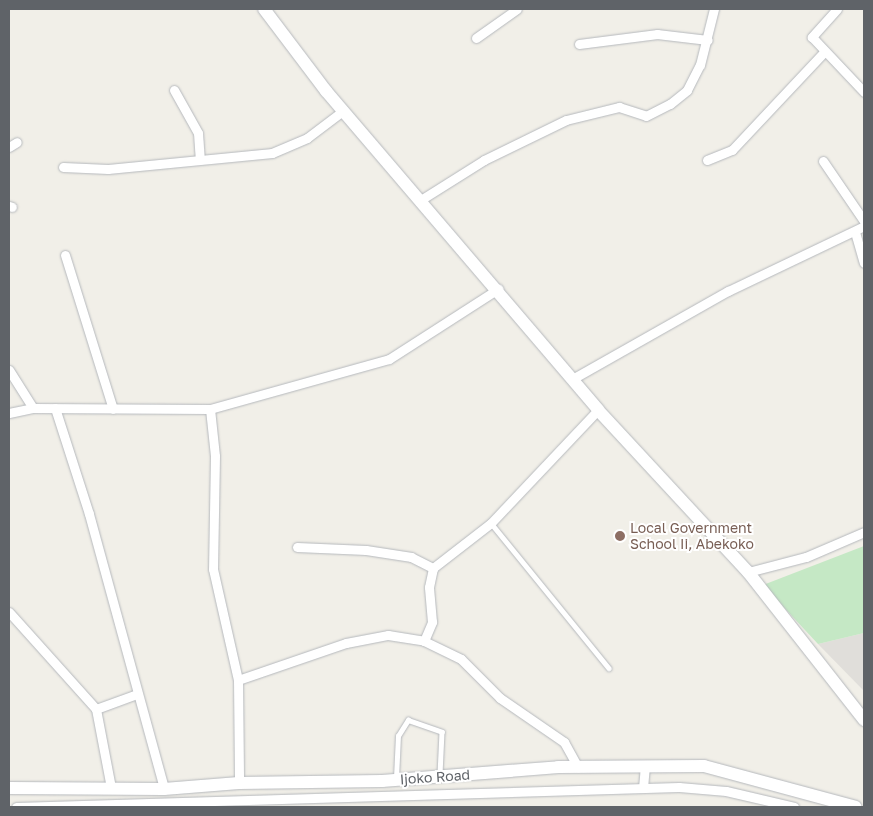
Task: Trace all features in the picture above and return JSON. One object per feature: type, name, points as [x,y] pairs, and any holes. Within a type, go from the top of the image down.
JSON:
[{"type":"street","points":[[264,9],[344,110],[419,200],[574,378],[598,410],[748,572],[864,720]]},
{"type":"street","points":[[476,38],[517,9]]},
{"type":"street","points":[[419,200],[484,160],[566,120],[619,107],[646,116],[670,104],[687,90],[708,40],[714,9]]},
{"type":"street","points":[[837,9],[812,37],[824,52],[864,92]]},
{"type":"street","points":[[579,44],[657,34],[708,40]]},
{"type":"street","points":[[707,160],[732,150],[824,52]]},
{"type":"street","points":[[174,90],[198,133],[200,159]]},
{"type":"street","points":[[64,167],[108,169],[272,153],[307,138],[344,110]]},
{"type":"street","points":[[824,161],[864,221]]},
{"type":"street","points":[[574,378],[728,291],[855,232],[864,226]]},
{"type":"street","points":[[855,232],[864,263]]},
{"type":"street","points":[[65,255],[113,408]]},
{"type":"street","points":[[9,413],[33,408],[210,409],[389,359],[498,289]]},
{"type":"street","points":[[9,370],[33,408]]},
{"type":"street","points":[[55,408],[164,789]]},
{"type":"street","points":[[210,409],[215,456],[213,569],[238,680],[238,783]]},
{"type":"street","points":[[424,641],[432,616],[429,587],[433,568],[491,523],[598,410]]},
{"type":"street","points":[[748,572],[806,557],[864,532]]},
{"type":"street","points":[[297,547],[366,550],[411,558],[433,568]]},
{"type":"street","points":[[9,612],[96,708],[111,788]]},
{"type":"street","points":[[238,680],[346,643],[388,635],[424,641],[460,659],[500,698],[564,742],[578,767]]},
{"type":"street","points":[[96,708],[137,694]]},
{"type":"street","points":[[643,788],[645,766]]},
{"type":"street","name":"Ijoko Road","points":[[9,788],[164,789],[238,783],[396,780],[578,767],[704,766],[856,807]]},
{"type":"street","points":[[16,807],[209,804],[643,788],[726,791],[794,807]]},
{"type":"lane","points":[[491,523],[609,668]]},
{"type":"lane","points":[[396,780],[398,736],[408,720],[442,732],[440,776]]},
{"type":"shaded area","points":[[864,633],[864,691],[818,644]]},
{"type":"green space","points":[[864,546],[864,633],[818,644],[763,585]]},
{"type":"place","name":"Local Government School Ii, Abekoko","points":[[620,536]]}]
